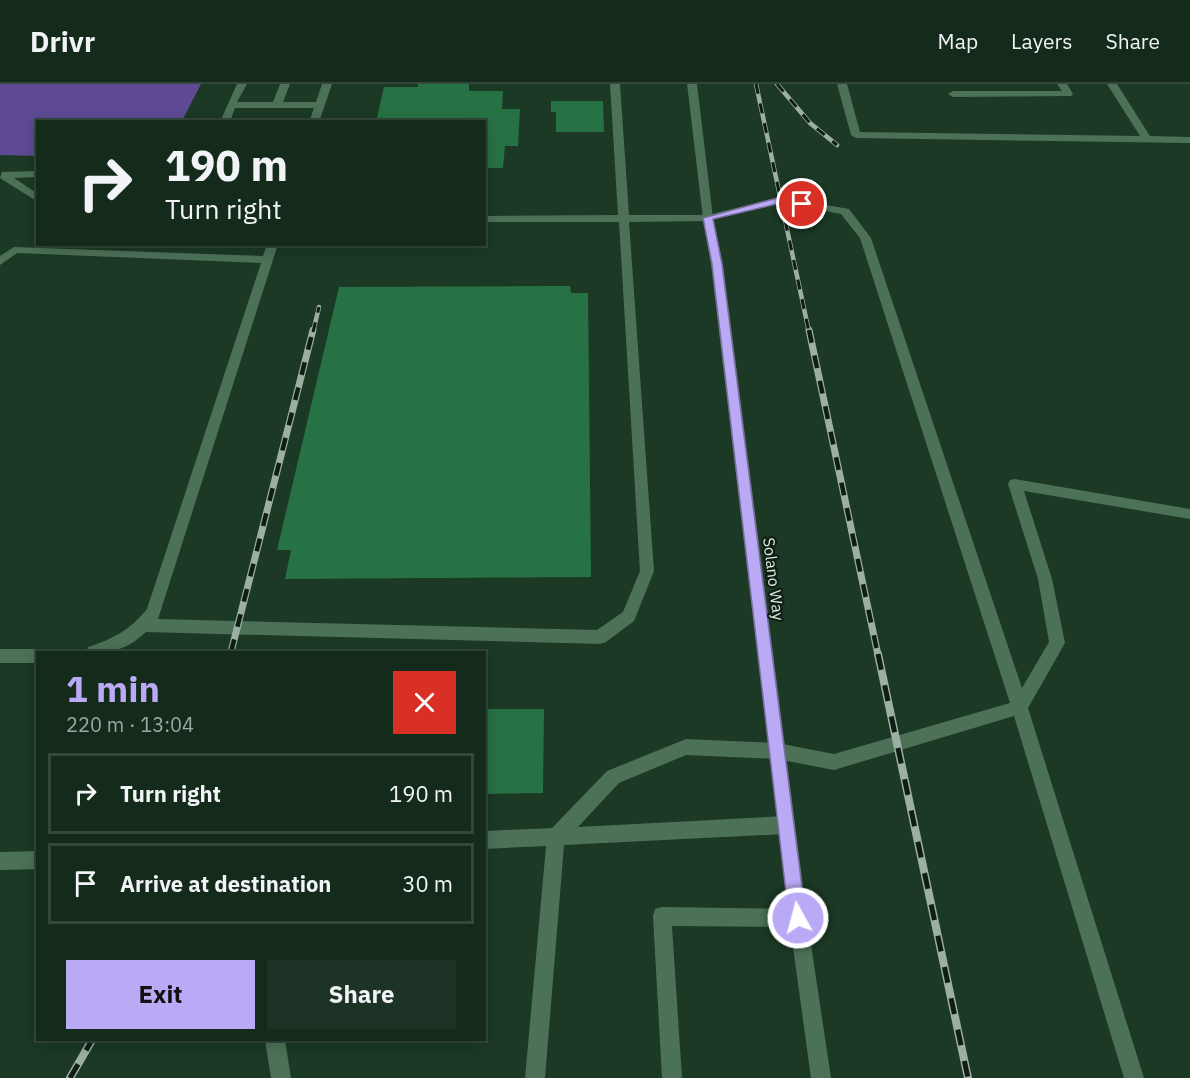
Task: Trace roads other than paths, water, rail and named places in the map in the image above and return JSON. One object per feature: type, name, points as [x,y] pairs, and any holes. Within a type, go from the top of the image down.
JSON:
[{"type":"street","points":[[226,120],[242,84]]},
{"type":"street","points":[[277,105],[285,84]]},
{"type":"street","points":[[315,120],[327,84]]},
{"type":"street","points":[[144,626],[600,637],[629,616],[647,571],[615,84]]},
{"type":"street","name":"Solano Way","points":[[692,84],[708,218],[717,264],[798,918],[821,1078]]},
{"type":"street","points":[[842,84],[855,135],[1190,140]]},
{"type":"street","points":[[953,94],[1068,94],[1062,84]]},
{"type":"street","points":[[1112,84],[1147,139]]},
{"type":"street","points":[[231,105],[320,105]]},
{"type":"street","points":[[1,175],[36,174]]},
{"type":"street","points":[[1,175],[36,198]]},
{"type":"street","points":[[486,219],[708,218],[781,200],[845,211],[865,238],[1020,707],[1134,1078]]},
{"type":"street","points":[[93,246],[100,254]]},
{"type":"street","points":[[100,651],[128,639],[144,626],[154,612],[272,246]]},
{"type":"street","points":[[0,262],[14,250],[268,260]]},
{"type":"street","points":[[535,1078],[556,837],[613,777],[686,747],[777,751],[834,762],[1020,707],[1057,643],[1045,579],[1015,484],[1190,514]]},
{"type":"street","points":[[0,656],[36,656]]},
{"type":"street","points":[[486,840],[786,825]]},
{"type":"street","points":[[0,861],[36,860]]},
{"type":"street","points":[[672,1078],[662,916],[798,918]]},
{"type":"street","points":[[275,1041],[281,1078]]},
{"type":"railway","points":[[756,84],[809,332]]},
{"type":"railway","points":[[777,84],[810,123],[837,145]]},
{"type":"railway","points":[[313,332],[319,307]]},
{"type":"railway","points":[[231,651],[313,330]]},
{"type":"railway","points":[[809,330],[878,655]]},
{"type":"railway","points":[[878,654],[968,1078]]},
{"type":"railway","points":[[70,1078],[91,1041]]}]
